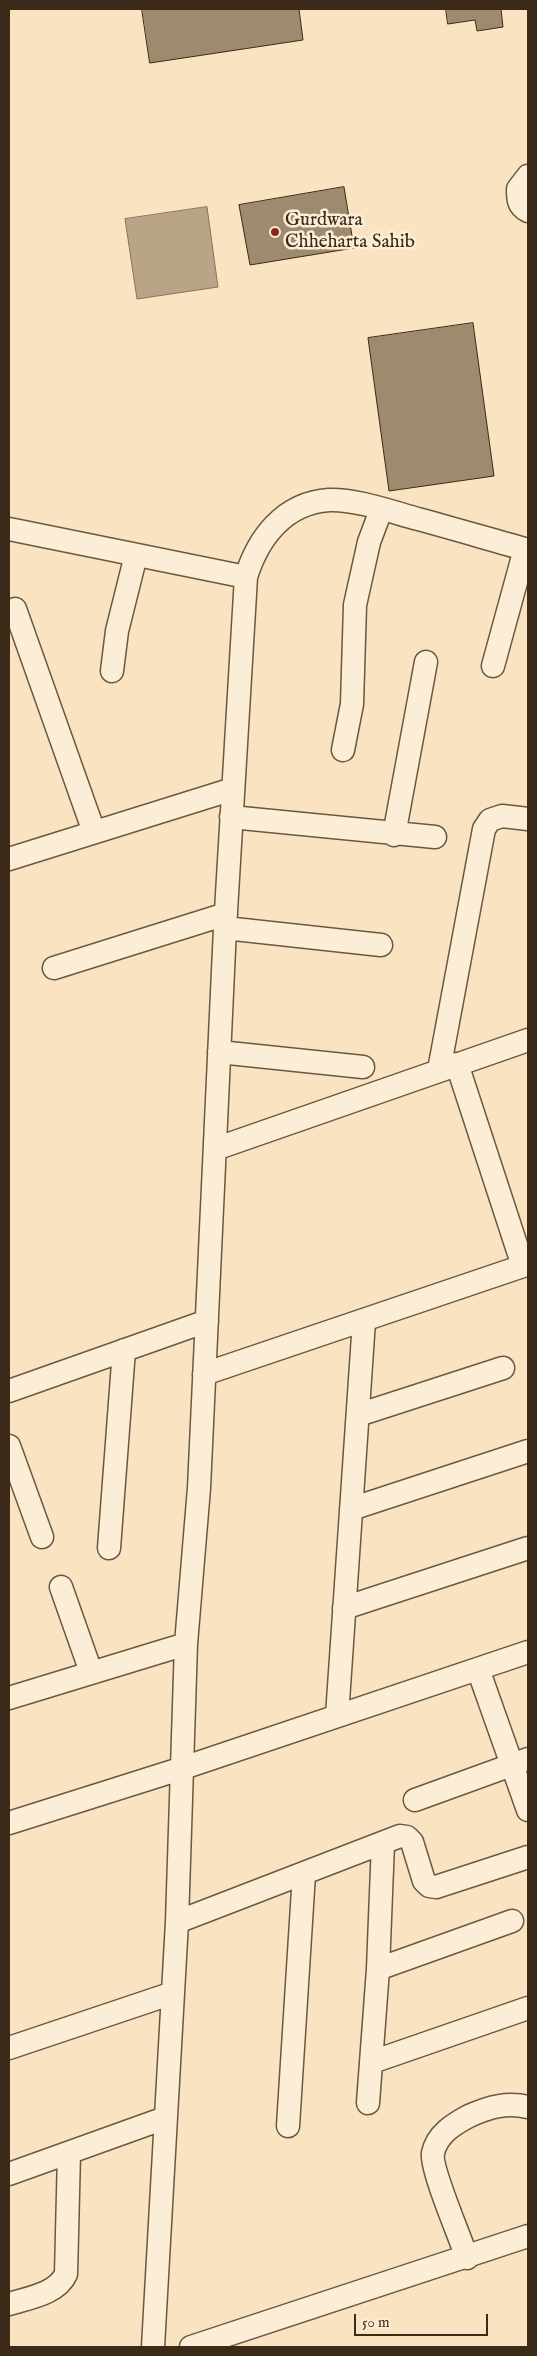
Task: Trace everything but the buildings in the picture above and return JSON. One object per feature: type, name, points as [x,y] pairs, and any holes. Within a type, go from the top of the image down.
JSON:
[{"type":"street","points":[[528,176],[518,189],[518,202],[522,208],[528,211]]},
{"type":"street","points":[[153,2347],[177,1922],[186,1644],[199,1488],[225,921],[246,578],[251,561],[264,536],[286,515],[312,504],[329,500],[381,510],[526,549],[493,666]]},
{"type":"street","points":[[343,750],[352,704],[355,604],[369,542],[381,510]]},
{"type":"street","points":[[9,529],[246,578]]},
{"type":"street","points":[[112,671],[119,624],[136,555]]},
{"type":"street","points":[[16,609],[94,832]]},
{"type":"street","points":[[394,834],[426,662]]},
{"type":"street","points":[[9,859],[234,789]]},
{"type":"street","points":[[204,1374],[364,1321],[527,1275],[448,1067],[484,829],[490,820],[502,816],[528,819]]},
{"type":"street","points":[[231,817],[435,837]]},
{"type":"street","points":[[54,968],[225,921],[381,944]]},
{"type":"street","points":[[215,1149],[528,1040]]},
{"type":"street","points":[[219,1052],[363,1067]]},
{"type":"street","points":[[9,1391],[207,1321]]},
{"type":"street","points":[[337,1716],[364,1321]]},
{"type":"street","points":[[109,1548],[124,1350]]},
{"type":"street","points":[[358,1414],[502,1368]]},
{"type":"street","points":[[9,1446],[42,1537]]},
{"type":"street","points":[[351,1509],[528,1452]]},
{"type":"street","points":[[344,1608],[528,1548]]},
{"type":"street","points":[[61,1586],[91,1672]]},
{"type":"street","points":[[9,1698],[186,1644]]},
{"type":"street","points":[[9,1823],[183,1768],[528,1652]]},
{"type":"street","points":[[478,1669],[520,1762],[528,1810]]},
{"type":"street","points":[[415,1800],[520,1762]]},
{"type":"street","points":[[177,1922],[400,1836],[407,1837],[412,1842],[424,1881],[429,1886],[436,1887],[528,1857]]},
{"type":"street","points":[[368,2103],[378,1968],[383,1843]]},
{"type":"street","points":[[288,2126],[304,1874]]},
{"type":"street","points":[[378,1968],[512,1921]]},
{"type":"street","points":[[9,2048],[172,1993]]},
{"type":"street","points":[[372,2062],[528,2008]]},
{"type":"street","points":[[468,2258],[439,2182],[433,2154],[442,2135],[457,2122],[484,2109],[509,2104],[528,2107]]},
{"type":"street","points":[[9,2174],[165,2118]]},
{"type":"street","points":[[9,2304],[53,2289],[62,2283],[66,2274],[69,2153]]},
{"type":"street","points":[[191,2347],[468,2258],[528,2236]]},
{"type":"shaded area","points":[[207,207],[218,287],[137,299],[125,219]]},
{"type":"place","name":"Gurdwara Chheharta Sahib","points":[[275,232]]}]
